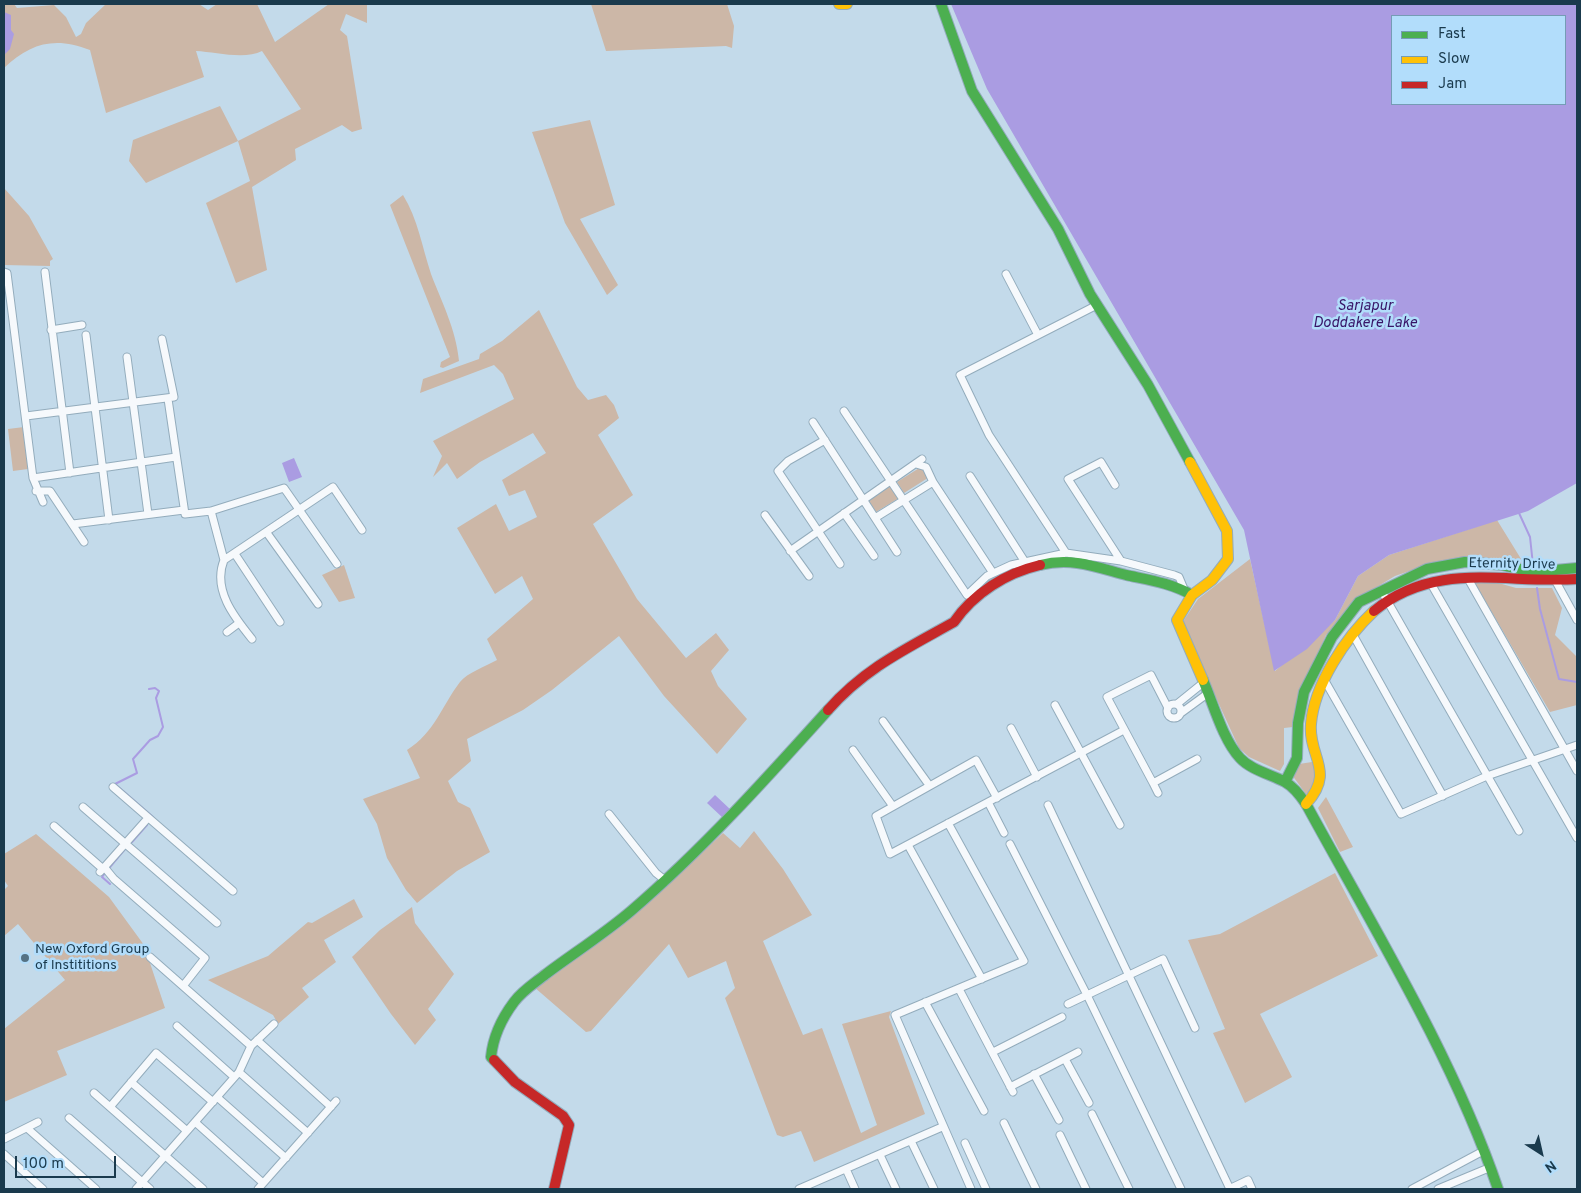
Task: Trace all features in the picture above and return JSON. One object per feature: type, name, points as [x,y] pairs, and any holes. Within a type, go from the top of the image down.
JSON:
[{"type":"street","points":[[839,4],[846,4]]},
{"type":"street","points":[[940,4],[972,91],[1058,229],[1073,262],[1097,305],[1148,385],[1227,531],[1228,559],[1212,580],[1188,592],[1176,620],[1229,741],[1240,758],[1286,782],[1296,790],[1306,804],[1425,1024],[1480,1136],[1498,1189]]},
{"type":"street","points":[[4,272],[7,273],[33,478],[36,491],[43,502]]},
{"type":"street","points":[[45,272],[61,413],[70,473]]},
{"type":"street","points":[[1006,274],[1038,335]]},
{"type":"street","points":[[1066,553],[989,435],[960,376],[1097,305]]},
{"type":"street","points":[[52,330],[82,325]]},
{"type":"street","points":[[86,335],[109,520]]},
{"type":"street","points":[[26,416],[174,397],[162,339]]},
{"type":"street","points":[[127,357],[148,514]]},
{"type":"street","points":[[168,399],[184,514],[211,511],[284,488],[337,564]]},
{"type":"street","points":[[844,411],[967,595],[993,574],[1011,565],[1066,553],[1121,561],[1179,577],[1188,592]]},
{"type":"street","points":[[813,422],[897,552]]},
{"type":"street","points":[[825,440],[788,461],[778,471],[840,564]]},
{"type":"street","points":[[33,478],[176,457]]},
{"type":"street","points":[[790,551],[919,462],[926,467],[933,482],[993,574]]},
{"type":"street","points":[[1115,485],[1101,462],[1068,479],[1121,561]]},
{"type":"street","points":[[970,476],[1025,562]]},
{"type":"street","points":[[876,518],[933,482]]},
{"type":"street","points":[[224,560],[333,487],[362,530]]},
{"type":"street","points":[[36,491],[50,491],[84,542]]},
{"type":"street","points":[[73,524],[184,510]]},
{"type":"street","points":[[211,511],[224,560],[221,568],[226,605],[252,639]]},
{"type":"street","points":[[844,513],[874,556]]},
{"type":"street","points":[[765,515],[809,576]]},
{"type":"street","points":[[267,533],[318,604]]},
{"type":"street","points":[[235,554],[280,622]]},
{"type":"street","points":[[554,1189],[569,1125],[563,1116],[506,1075],[491,1057],[494,1040],[514,1002],[524,991],[580,949],[607,932],[666,881],[763,785],[788,753],[844,693],[870,670],[954,622],[961,609],[987,588],[1035,566],[1064,561],[1084,563],[1178,586],[1188,592]]},
{"type":"street","name":"Eternity Drive","points":[[1286,782],[1297,758],[1298,723],[1304,692],[1332,638],[1360,602],[1380,590],[1427,569],[1465,562],[1502,564],[1533,572],[1577,568]]},
{"type":"street","points":[[1467,577],[1577,771]]},
{"type":"street","name":"Eternity Drive","points":[[1306,804],[1314,797],[1322,780],[1310,724],[1325,681],[1341,648],[1375,608],[1430,582],[1467,577],[1531,582],[1577,579]]},
{"type":"street","points":[[1554,580],[1577,620]]},
{"type":"street","points":[[1430,582],[1577,838]]},
{"type":"street","points":[[1380,590],[1519,831]]},
{"type":"street","points":[[227,632],[239,623]]},
{"type":"street","points":[[1352,633],[1443,796]]},
{"type":"street","points":[[1158,793],[1107,697],[1151,675],[1171,717],[1178,717],[1208,694]]},
{"type":"street","points":[[1325,681],[1401,814],[1487,776],[1577,745]]},
{"type":"street","points":[[1168,708],[1173,704],[1177,704],[1203,683]]},
{"type":"street","points":[[1177,704],[1180,707],[1181,714]]},
{"type":"street","points":[[1055,705],[1120,825]]},
{"type":"street","points":[[883,721],[929,785]]},
{"type":"street","points":[[1011,728],[1037,777]]},
{"type":"street","points":[[997,798],[976,760],[892,805],[876,816],[890,854],[1082,754],[1124,730]]},
{"type":"street","points":[[853,750],[892,805]]},
{"type":"street","points":[[1153,783],[1197,760]]},
{"type":"street","points":[[112,787],[232,892]]},
{"type":"street","points":[[988,802],[1004,833]]},
{"type":"street","points":[[1048,805],[1230,1189],[1248,1180],[1252,1189]]},
{"type":"street","points":[[83,806],[217,923]]},
{"type":"street","points":[[609,814],[656,873],[666,881]]},
{"type":"street","points":[[103,870],[148,818]]},
{"type":"street","points":[[948,823],[1024,961],[895,1015],[942,1127],[972,1189]]},
{"type":"street","points":[[54,826],[205,958],[183,986]]},
{"type":"street","points":[[1010,844],[1087,995],[1181,1189]]},
{"type":"street","points":[[908,845],[982,979]]},
{"type":"street","points":[[150,957],[331,1107]]},
{"type":"street","points":[[1068,1004],[1163,959],[1195,1028]]},
{"type":"street","points":[[959,989],[1011,1090],[1034,1074],[1078,1052]]},
{"type":"street","points":[[925,1002],[984,1111]]},
{"type":"street","points":[[993,1052],[1062,1017]]},
{"type":"street","points":[[136,1189],[237,1074],[254,1043],[274,1024]]},
{"type":"street","points":[[177,1026],[308,1133]]},
{"type":"street","points":[[110,1107],[156,1053],[286,1158]]},
{"type":"street","points":[[1065,1059],[1089,1103]]},
{"type":"street","points":[[1034,1074],[1059,1120]]},
{"type":"street","points":[[131,1082],[187,1132]]},
{"type":"street","points":[[94,1093],[202,1189]]},
{"type":"street","points":[[195,1122],[261,1186],[336,1101]]},
{"type":"street","points":[[1092,1114],[1129,1189]]},
{"type":"street","points":[[69,1118],[150,1189]]},
{"type":"street","points":[[4,1139],[38,1122]]},
{"type":"street","points":[[1004,1123],[1036,1189]]},
{"type":"street","points":[[799,1189],[811,1187],[846,1169],[942,1127]]},
{"type":"street","points":[[26,1128],[96,1189]]},
{"type":"street","points":[[1060,1135],[1086,1189]]},
{"type":"street","points":[[911,1142],[934,1189]]},
{"type":"street","points":[[965,1143],[986,1189]]},
{"type":"street","points":[[1412,1189],[1486,1150]]},
{"type":"street","points":[[4,1154],[43,1189]]},
{"type":"street","points":[[880,1155],[896,1189]]},
{"type":"street","points":[[1438,1189],[1491,1167]]},
{"type":"street","points":[[846,1169],[855,1189]]},
{"type":"shaded area","points":[[4,4],[14,4],[17,8],[54,5],[66,17],[76,37],[81,34],[86,23],[106,4],[199,4],[208,10],[217,4],[257,4],[275,42],[329,4],[367,4],[367,23],[346,14],[340,30],[347,36],[362,129],[352,132],[342,125],[295,149],[296,160],[252,187],[267,270],[236,283],[206,203],[250,181],[238,141],[301,109],[262,51],[247,55],[230,55],[196,51],[204,77],[106,113],[90,50],[65,43],[44,44],[23,53],[4,68]]},
{"type":"shaded area","points":[[591,4],[727,4],[734,26],[732,48],[726,46],[606,51]]},
{"type":"shaded area","points":[[220,106],[238,141],[146,183],[129,161],[133,140]]},
{"type":"shaded area","points":[[590,120],[615,205],[580,219],[618,285],[607,295],[565,223],[532,132]]},
{"type":"shaded area","points":[[4,188],[29,216],[53,259],[50,261],[50,266],[4,265]]},
{"type":"shaded area","points":[[403,195],[416,223],[431,274],[455,338],[459,361],[443,368],[440,367],[441,362],[450,357],[390,205]]},
{"type":"shaded area","points":[[539,310],[577,387],[588,400],[606,395],[614,405],[619,418],[598,435],[633,495],[593,524],[637,599],[686,658],[716,633],[729,650],[711,671],[718,686],[747,719],[717,754],[664,696],[619,636],[552,690],[523,710],[467,739],[471,761],[448,781],[458,802],[470,808],[490,852],[457,871],[417,903],[406,890],[387,858],[377,824],[363,799],[420,778],[407,750],[417,743],[431,727],[453,691],[463,679],[497,660],[487,639],[533,599],[522,576],[495,594],[457,528],[496,504],[509,531],[537,517],[525,490],[509,496],[502,480],[546,453],[533,433],[480,462],[457,479],[447,463],[433,477],[442,456],[433,441],[514,399],[503,374],[494,365],[420,393],[423,379],[479,359],[480,354],[502,341]]},
{"type":"shaded area","points":[[24,427],[28,469],[13,471],[8,429]]},
{"type":"shaded area","points":[[924,465],[931,476],[904,493],[897,482]]},
{"type":"shaded area","points":[[891,485],[899,498],[876,512],[868,500]]},
{"type":"shaded area","points":[[1497,520],[1526,567],[1424,566],[1395,576],[1370,591],[1326,635],[1303,687],[1293,727],[1284,728],[1284,764],[1280,771],[1249,757],[1239,748],[1182,623],[1198,599],[1250,559],[1275,671],[1335,620],[1358,576],[1389,555]]},
{"type":"shaded area","points":[[344,565],[355,598],[339,602],[322,575]]},
{"type":"shaded area","points":[[1473,580],[1495,582],[1516,588],[1552,588],[1562,608],[1555,635],[1577,657],[1577,705],[1550,712]]},
{"type":"shaded area","points":[[1312,762],[1319,778],[1309,793],[1306,794],[1292,775],[1299,764]]},
{"type":"shaded area","points":[[1326,797],[1353,847],[1340,852],[1318,808]]},
{"type":"shaded area","points":[[754,831],[783,869],[812,915],[763,941],[803,1035],[822,1028],[861,1133],[877,1125],[842,1024],[891,1011],[889,1017],[925,1114],[814,1162],[801,1131],[783,1137],[777,1135],[725,998],[735,988],[726,961],[688,978],[669,944],[591,1031],[586,1032],[534,987],[673,880],[723,833],[740,848]]},
{"type":"shaded area","points":[[36,834],[109,897],[144,945],[165,1008],[57,1051],[67,1075],[4,1102],[4,1029],[65,980],[18,924],[4,936],[4,890],[8,886],[4,880],[4,854]]},
{"type":"shaded area","points":[[1335,873],[1378,956],[1260,1014],[1292,1077],[1245,1103],[1213,1033],[1225,1029],[1188,940],[1220,934]]},
{"type":"shaded area","points":[[354,899],[363,917],[324,940],[336,962],[302,988],[309,997],[278,1024],[273,1015],[208,980],[268,956],[308,922],[312,923]]},
{"type":"shaded area","points":[[412,907],[415,923],[454,974],[428,1009],[436,1020],[415,1045],[352,957],[380,930]]},
{"type":"water","name":"Sarjapur Doddakere Lake","points":[[951,4],[1577,4],[1577,483],[1528,511],[1389,555],[1358,576],[1335,620],[1307,649],[1274,671],[1244,530],[987,89]]},
{"type":"water","points":[[4,12],[11,15],[11,30],[14,34],[10,49],[4,55]]},
{"type":"water","points":[[294,458],[302,477],[289,482],[282,463]]},
{"type":"water","points":[[715,795],[731,810],[723,818],[707,803]]},
{"type":"waterway","points":[[1519,513],[1530,537],[1533,565]]},
{"type":"waterway","points":[[1537,588],[1540,609],[1559,679],[1577,682]]},
{"type":"waterway","points":[[149,689],[155,688],[159,691],[156,698],[163,727],[158,736],[150,740],[133,759],[137,773],[115,784],[153,817]]},
{"type":"waterway","points":[[132,842],[147,825]]},
{"type":"waterway","points":[[110,867],[125,849]]},
{"type":"waterway","points":[[106,872],[102,877],[110,884]]},
{"type":"traffic: fast","points":[[941,4],[972,91],[1058,229],[1090,294],[1148,385],[1190,462]]},
{"type":"traffic: fast","points":[[1040,565],[1063,562],[1084,564],[1151,580],[1192,595]]},
{"type":"traffic: fast","points":[[1285,782],[1297,758],[1298,723],[1304,692],[1332,637],[1359,602],[1427,569],[1465,562],[1502,565],[1533,572],[1577,568]]},
{"type":"traffic: fast","points":[[1203,680],[1223,731],[1240,758],[1255,769],[1288,784],[1297,791],[1306,804],[1435,1042],[1480,1140],[1498,1189]]},
{"type":"traffic: fast","points":[[494,1060],[491,1057],[492,1050],[499,1028],[510,1008],[525,990],[600,936],[658,887],[733,814],[828,710]]},
{"type":"traffic: slow","points":[[839,4],[847,4]]},
{"type":"traffic: slow","points":[[1190,462],[1227,531],[1228,559],[1212,580],[1192,595],[1177,620],[1203,680]]},
{"type":"traffic: slow","points":[[1306,804],[1315,792],[1320,773],[1311,736],[1313,709],[1318,694],[1333,663],[1343,648],[1374,611]]},
{"type":"traffic: jam","points":[[828,710],[842,695],[871,671],[954,622],[981,593],[1015,573],[1040,565]]},
{"type":"traffic: jam","points":[[1374,611],[1398,595],[1422,585],[1446,580],[1472,578],[1577,579]]},
{"type":"traffic: jam","points":[[494,1060],[515,1082],[563,1116],[569,1125],[554,1189]]},
{"type":"place","name":"New Oxford Group of Instititions","points":[[25,958]]}]
